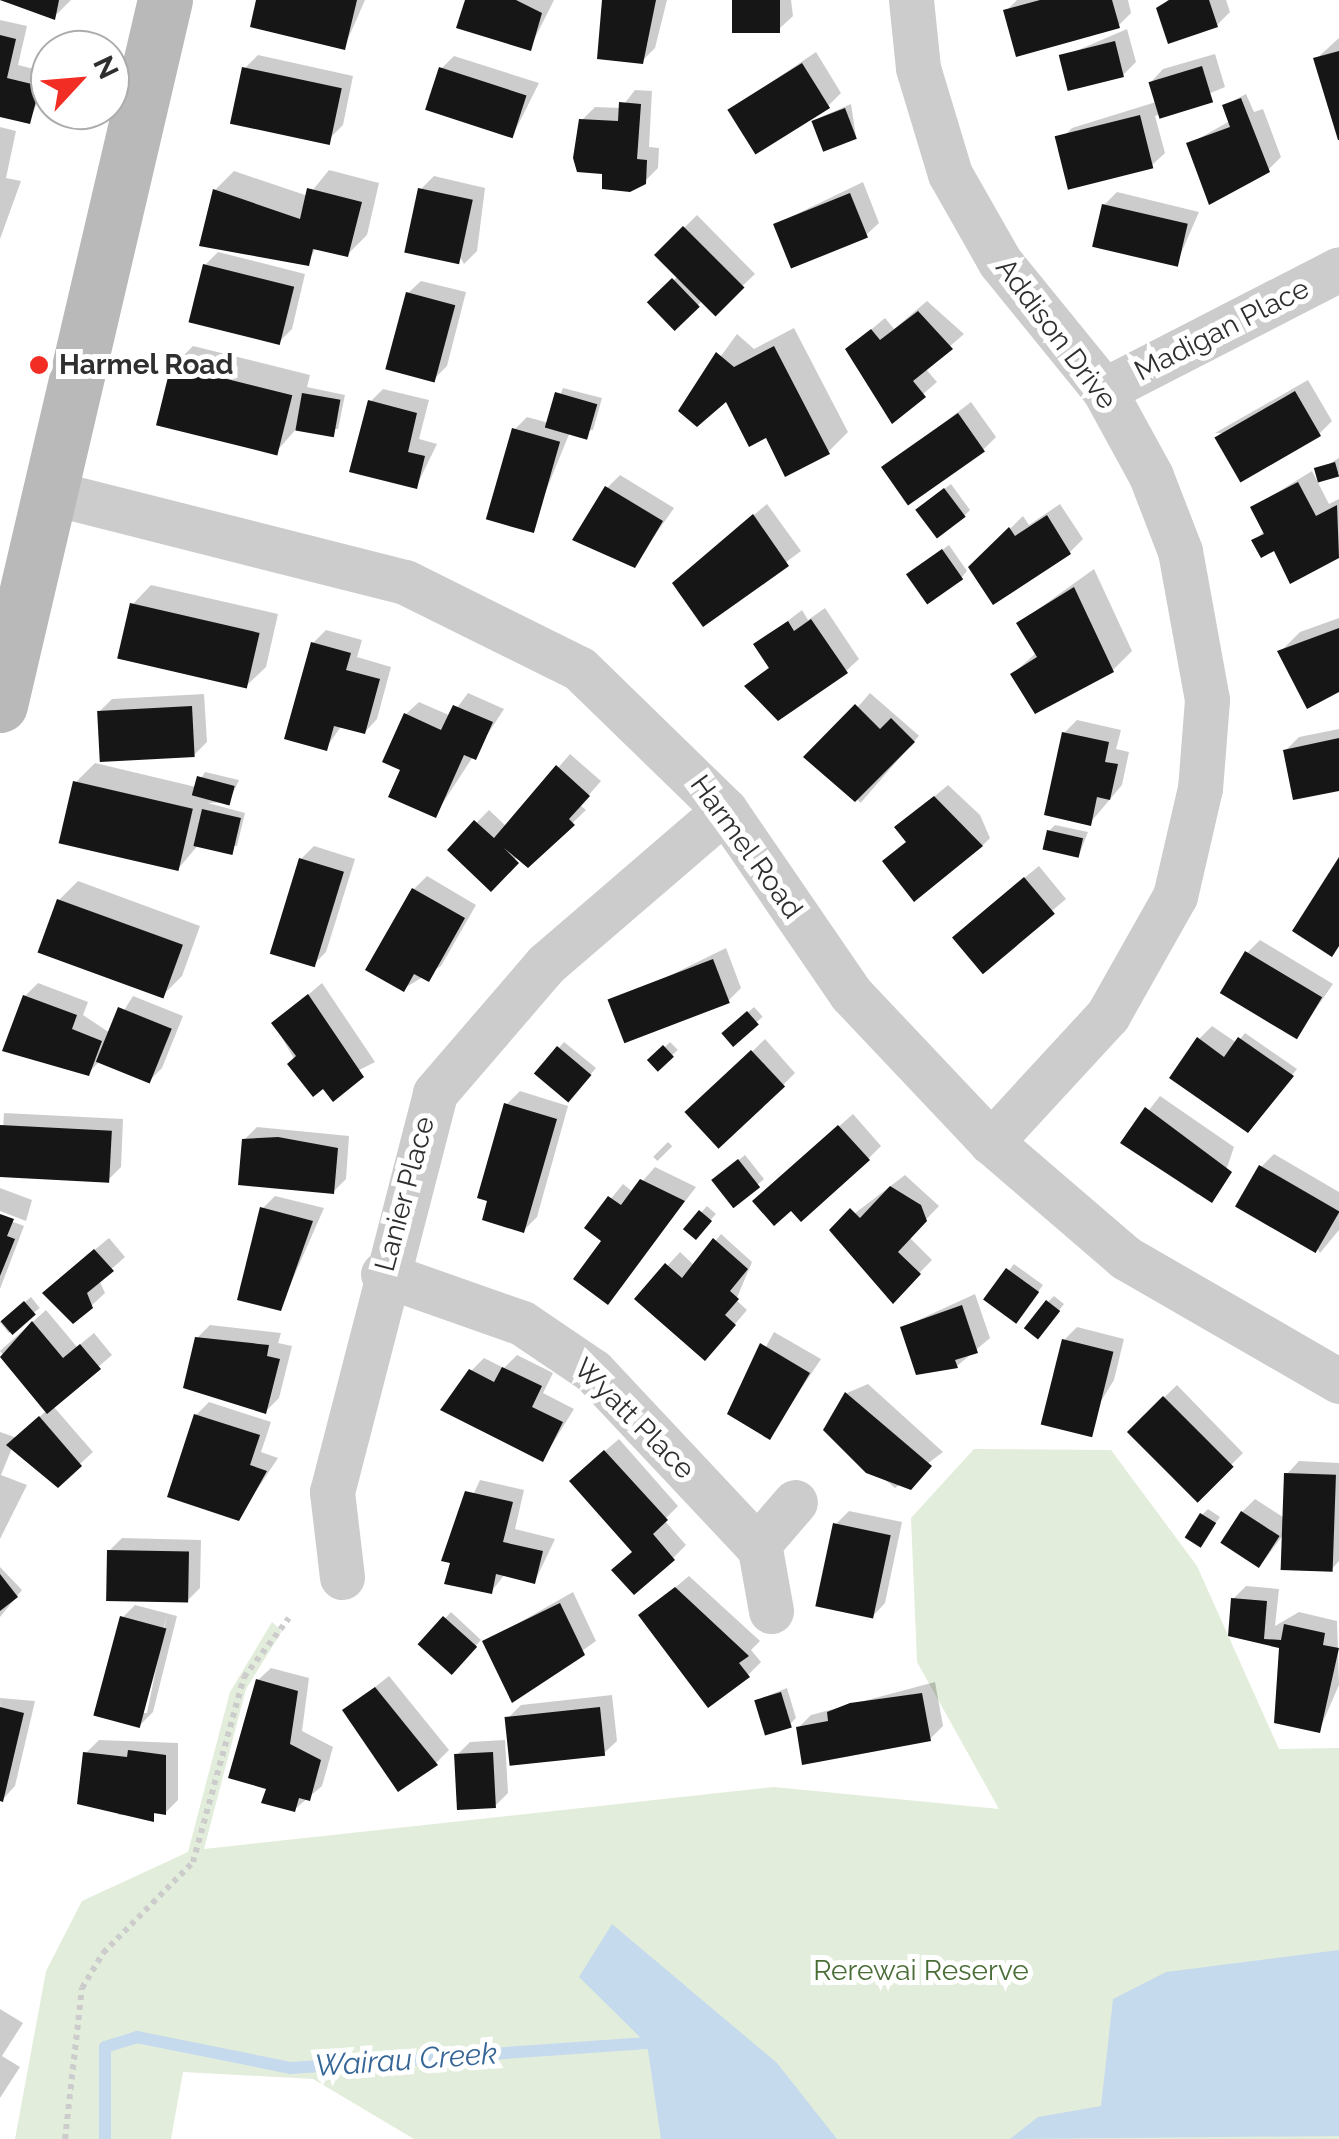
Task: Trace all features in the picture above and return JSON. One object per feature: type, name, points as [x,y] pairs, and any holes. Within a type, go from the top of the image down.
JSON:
[{"type":"street","points":[[0,705],[165,0]]},
{"type":"street","name":"Addison Drive","points":[[911,0],[918,68],[950,174],[1000,262],[1104,390],[1180,550],[1207,700],[1200,788],[1175,896],[1108,1015],[991,1142]]},
{"type":"street","name":"Madigan Place","points":[[1104,390],[1339,269]]},
{"type":"street","name":"Harmel Road","points":[[48,492],[370,572],[475,611],[580,669],[726,810],[851,994],[991,1142],[1126,1258],[1339,1381]]},
{"type":"street","name":"Lanier Place","points":[[342,1577],[332,1492],[418,1129],[459,1054],[546,964],[726,810]]},
{"type":"street","name":"Wyatt Place","points":[[383,1274],[522,1322],[593,1371],[758,1546]]},
{"type":"street","points":[[770,1611],[758,1546],[795,1502]]},
{"type":"path","points":[[65,2139],[82,1988],[103,1953],[193,1862],[244,1677],[290,1618]]},
{"type":"green space","name":"Rerewai Reserve","points":[[974,1449],[1111,1450],[1197,1566],[1279,1749],[1339,1748],[1339,2139],[414,2139],[313,2079],[183,2072],[171,2139],[15,2139],[46,1971],[82,1901],[188,1852],[230,1692],[272,1622],[282,1631],[246,1689],[204,1849],[774,1787],[999,1809],[917,1662],[911,1518]]},
{"type":"water","points":[[612,1924],[777,2063],[837,2139],[661,2139],[647,2044],[579,1977]]},
{"type":"water","points":[[1339,1950],[1339,2136],[1010,2139],[1038,2117],[1101,2106],[1113,1999],[1166,1972]]},
{"type":"building","points":[[0,0],[59,0],[55,20]]},
{"type":"building","points":[[256,0],[357,0],[345,50],[250,27]]},
{"type":"building","points":[[465,0],[516,0],[542,13],[531,51],[456,28]]},
{"type":"building","points":[[602,0],[656,0],[643,64],[597,59]]},
{"type":"building","points":[[732,0],[780,0],[780,33],[732,33]]},
{"type":"building","points":[[1040,0],[1112,0],[1120,28],[1016,57],[1003,10]]},
{"type":"building","points":[[1169,0],[1209,0],[1218,27],[1168,44],[1156,8]]},
{"type":"building","points":[[0,35],[16,39],[7,78],[30,84],[30,124],[0,117]]},
{"type":"building","points":[[1115,41],[1124,77],[1068,91],[1059,55]]},
{"type":"building","points":[[1339,51],[1339,140],[1338,140],[1313,58]]},
{"type":"building","points":[[802,63],[830,108],[755,155],[727,110]]},
{"type":"building","points":[[1202,66],[1213,102],[1160,119],[1148,82]]},
{"type":"building","points":[[242,67],[342,88],[330,145],[230,124]]},
{"type":"building","points":[[439,67],[526,95],[513,138],[425,110]]},
{"type":"building","points":[[1241,98],[1270,172],[1209,205],[1186,143],[1230,127],[1222,105]]},
{"type":"building","points":[[619,102],[641,104],[637,159],[647,160],[646,184],[630,192],[602,189],[602,174],[577,172],[573,158],[579,119],[618,121]]},
{"type":"building","points":[[845,108],[857,139],[823,152],[811,121]]},
{"type":"building","points":[[1140,115],[1153,168],[1068,190],[1055,136]]},
{"type":"building","points":[[307,188],[362,202],[348,257],[313,249],[309,266],[199,246],[213,189],[300,219]]},
{"type":"building","points":[[418,188],[473,200],[459,264],[404,253]]},
{"type":"building","points":[[850,193],[868,238],[791,269],[773,224]]},
{"type":"building","points":[[1102,204],[1188,224],[1178,267],[1092,247]]},
{"type":"building","points":[[683,226],[745,288],[716,317],[654,255]]},
{"type":"building","points":[[203,264],[294,287],[280,345],[188,322]]},
{"type":"building","points":[[672,278],[700,307],[675,331],[647,302]]},
{"type":"building","points":[[406,292],[455,305],[435,382],[385,369]]},
{"type":"building","points":[[918,311],[953,349],[913,381],[926,397],[892,424],[845,349],[871,329],[880,340]]},
{"type":"building","points":[[774,346],[830,454],[785,477],[766,438],[749,447],[726,402],[697,427],[678,411],[716,352],[734,367]]},
{"type":"building","points":[[171,365],[292,395],[277,455],[156,425]]},
{"type":"building","points":[[1295,391],[1321,436],[1240,483],[1214,438]]},
{"type":"building","points":[[555,392],[597,404],[587,440],[545,428]]},
{"type":"building","points":[[302,393],[340,400],[334,437],[295,430]]},
{"type":"building","points":[[368,400],[417,413],[408,452],[425,456],[417,489],[349,472]]},
{"type":"building","points":[[958,413],[985,452],[908,505],[881,467]]},
{"type":"building","points":[[512,428],[560,442],[534,533],[486,519]]},
{"type":"building","points":[[1335,462],[1339,476],[1318,482],[1314,468]]},
{"type":"building","points":[[1298,482],[1316,516],[1337,505],[1339,558],[1290,584],[1274,551],[1261,558],[1251,540],[1264,534],[1250,507]]},
{"type":"building","points":[[605,486],[663,521],[635,568],[572,540]]},
{"type":"building","points":[[944,488],[966,517],[937,538],[915,510]]},
{"type":"building","points":[[753,514],[789,566],[703,627],[672,583]]},
{"type":"building","points":[[1047,515],[1071,554],[993,605],[968,567],[1009,527],[1015,536]]},
{"type":"building","points":[[942,549],[963,579],[927,605],[906,574]]},
{"type":"building","points":[[1074,587],[1114,672],[1035,714],[1010,674],[1037,657],[1016,623]]},
{"type":"building","points":[[130,603],[260,633],[247,688],[117,659]]},
{"type":"building","points":[[811,619],[848,673],[778,721],[744,686],[769,668],[753,644],[788,621],[794,631]]},
{"type":"building","points":[[1339,628],[1339,692],[1307,709],[1277,651]]},
{"type":"building","points":[[311,642],[351,653],[346,670],[380,679],[365,734],[334,726],[327,751],[284,739]]},
{"type":"building","points":[[855,704],[880,729],[891,718],[915,742],[855,802],[803,757]]},
{"type":"building","points":[[453,705],[493,722],[476,760],[464,755],[436,818],[388,797],[400,770],[382,762],[404,713],[441,730]]},
{"type":"building","points":[[192,706],[195,757],[100,762],[97,711]]},
{"type":"building","points":[[1062,732],[1109,742],[1105,762],[1118,764],[1110,800],[1097,797],[1091,826],[1044,815]]},
{"type":"building","points":[[1339,738],[1339,791],[1293,800],[1283,750]]},
{"type":"building","points":[[556,765],[590,796],[569,819],[575,825],[528,868],[504,848],[519,863],[491,892],[447,850],[474,820],[494,838]]},
{"type":"building","points":[[197,776],[235,786],[229,805],[192,795]]},
{"type":"building","points":[[73,781],[193,809],[178,871],[59,843]]},
{"type":"building","points":[[934,796],[983,846],[914,902],[882,861],[906,842],[894,827]]},
{"type":"building","points":[[202,809],[241,818],[232,855],[193,846]]},
{"type":"building","points":[[1047,830],[1083,838],[1079,858],[1043,849]]},
{"type":"building","points":[[1339,857],[1339,946],[1332,957],[1292,931]]},
{"type":"building","points":[[299,858],[344,872],[315,967],[270,954]]},
{"type":"building","points":[[1024,877],[1055,914],[983,974],[952,937]]},
{"type":"building","points":[[412,888],[465,918],[429,982],[414,974],[404,992],[365,970]]},
{"type":"building","points":[[57,899],[183,945],[163,998],[38,953]]},
{"type":"building","points":[[1245,951],[1322,997],[1297,1039],[1220,993]]},
{"type":"building","points":[[713,959],[730,1003],[624,1043],[608,999]]},
{"type":"building","points":[[308,994],[364,1077],[333,1102],[323,1089],[313,1097],[287,1064],[296,1056],[271,1023]]},
{"type":"building","points":[[23,995],[77,1015],[72,1029],[102,1041],[89,1076],[2,1051]]},
{"type":"building","points":[[118,1007],[172,1029],[150,1083],[96,1062]]},
{"type":"building","points":[[747,1011],[759,1025],[733,1047],[721,1033]]},
{"type":"building","points":[[1197,1037],[1224,1057],[1238,1037],[1294,1076],[1248,1133],[1169,1078]]},
{"type":"building","points":[[663,1045],[674,1057],[658,1072],[647,1060]]},
{"type":"building","points":[[557,1046],[591,1075],[568,1103],[534,1074]]},
{"type":"building","points":[[751,1050],[785,1087],[719,1149],[684,1112]]},
{"type":"building","points":[[504,1103],[557,1119],[524,1233],[482,1220],[487,1201],[477,1198]]},
{"type":"building","points":[[1145,1107],[1232,1172],[1212,1203],[1120,1143]]},
{"type":"building","points":[[0,1125],[112,1131],[109,1183],[0,1177]]},
{"type":"building","points":[[838,1125],[870,1160],[801,1222],[791,1211],[774,1226],[752,1201]]},
{"type":"building","points":[[278,1137],[338,1148],[334,1194],[238,1185],[242,1139]]},
{"type":"building","points":[[738,1159],[760,1187],[733,1208],[711,1180]]},
{"type":"building","points":[[1259,1165],[1339,1211],[1316,1253],[1235,1207]]},
{"type":"building","points":[[640,1179],[685,1201],[608,1305],[573,1279],[601,1241],[584,1228],[608,1196],[621,1205]]},
{"type":"building","points":[[890,1186],[921,1205],[927,1221],[898,1252],[921,1274],[893,1304],[829,1230],[850,1208],[860,1218]]},
{"type":"building","points":[[260,1207],[313,1221],[281,1311],[237,1300]]},
{"type":"building","points":[[699,1210],[712,1221],[696,1240],[683,1229]]},
{"type":"building","points":[[0,1214],[14,1219],[7,1236],[15,1239],[0,1276]]},
{"type":"building","points":[[713,1238],[748,1269],[730,1291],[739,1299],[725,1315],[736,1325],[705,1361],[634,1299],[665,1263],[682,1278]]},
{"type":"building","points":[[94,1249],[114,1271],[87,1293],[93,1308],[73,1324],[42,1293]]},
{"type":"building","points":[[1006,1268],[1039,1292],[1016,1324],[983,1300]]},
{"type":"building","points":[[1046,1300],[1060,1311],[1038,1339],[1024,1328]]},
{"type":"building","points":[[24,1301],[36,1315],[12,1335],[1,1321]]},
{"type":"building","points":[[962,1305],[978,1353],[955,1360],[958,1368],[916,1375],[900,1327]]},
{"type":"building","points":[[32,1321],[63,1358],[80,1344],[101,1369],[47,1414],[0,1357]]},
{"type":"building","points":[[195,1337],[269,1345],[267,1356],[280,1359],[266,1414],[183,1388]]},
{"type":"building","points":[[1062,1339],[1113,1352],[1092,1437],[1041,1424]]},
{"type":"building","points":[[760,1343],[810,1373],[770,1440],[727,1414]]},
{"type":"building","points":[[502,1367],[542,1386],[532,1407],[563,1422],[543,1462],[440,1410],[469,1369],[494,1382]]},
{"type":"building","points":[[845,1392],[932,1466],[911,1490],[866,1473],[823,1430]]},
{"type":"building","points":[[1163,1396],[1234,1467],[1198,1503],[1127,1432]]},
{"type":"building","points":[[194,1414],[260,1435],[250,1465],[267,1471],[239,1521],[167,1497]]},
{"type":"building","points":[[39,1416],[82,1466],[58,1488],[6,1445]]},
{"type":"building","points":[[604,1450],[668,1520],[653,1534],[675,1560],[634,1595],[611,1570],[632,1552],[569,1481]]},
{"type":"building","points":[[1284,1473],[1336,1475],[1333,1572],[1281,1570]]},
{"type":"building","points":[[465,1491],[513,1502],[503,1542],[543,1551],[535,1584],[496,1574],[492,1594],[444,1584],[450,1563],[441,1561]]},
{"type":"building","points":[[1241,1511],[1280,1536],[1259,1568],[1220,1543]]},
{"type":"building","points":[[1200,1513],[1216,1523],[1201,1548],[1185,1538]]},
{"type":"building","points":[[833,1523],[891,1535],[873,1618],[815,1606]]},
{"type":"building","points":[[107,1550],[189,1551],[188,1602],[106,1601]]},
{"type":"building","points":[[0,1574],[18,1597],[0,1611]]},
{"type":"building","points":[[675,1587],[749,1656],[739,1663],[750,1677],[708,1708],[638,1615]]},
{"type":"building","points":[[1231,1598],[1267,1601],[1264,1639],[1281,1640],[1284,1624],[1325,1633],[1323,1645],[1339,1648],[1320,1733],[1274,1723],[1279,1648],[1228,1636]]},
{"type":"building","points":[[560,1603],[585,1655],[512,1703],[482,1641]]},
{"type":"building","points":[[120,1616],[166,1628],[140,1728],[93,1715]]},
{"type":"building","points":[[443,1616],[477,1647],[452,1675],[418,1644]]},
{"type":"building","points":[[256,1679],[298,1691],[290,1744],[321,1760],[310,1801],[299,1798],[295,1812],[261,1803],[266,1789],[228,1778]]},
{"type":"building","points":[[375,1687],[438,1765],[398,1792],[342,1710]]},
{"type":"building","points":[[781,1692],[792,1727],[765,1736],[754,1700]]},
{"type":"building","points":[[922,1693],[931,1741],[802,1765],[796,1727],[828,1721],[827,1712],[850,1703]]},
{"type":"building","points":[[0,1707],[24,1713],[3,1802],[0,1801]]},
{"type":"building","points":[[600,1707],[605,1756],[510,1766],[505,1717]]},
{"type":"building","points":[[128,1750],[166,1755],[166,1815],[154,1813],[154,1822],[77,1804],[83,1752],[127,1757]]},
{"type":"building","points":[[493,1752],[496,1808],[457,1810],[454,1754]]},
{"type":"waterway","name":"Wairau Creek","points":[[105,2139],[105,2047],[137,2037],[291,2068],[647,2043]]},
{"type":"place","name":"Harmel Road","points":[[39,365]]}]
